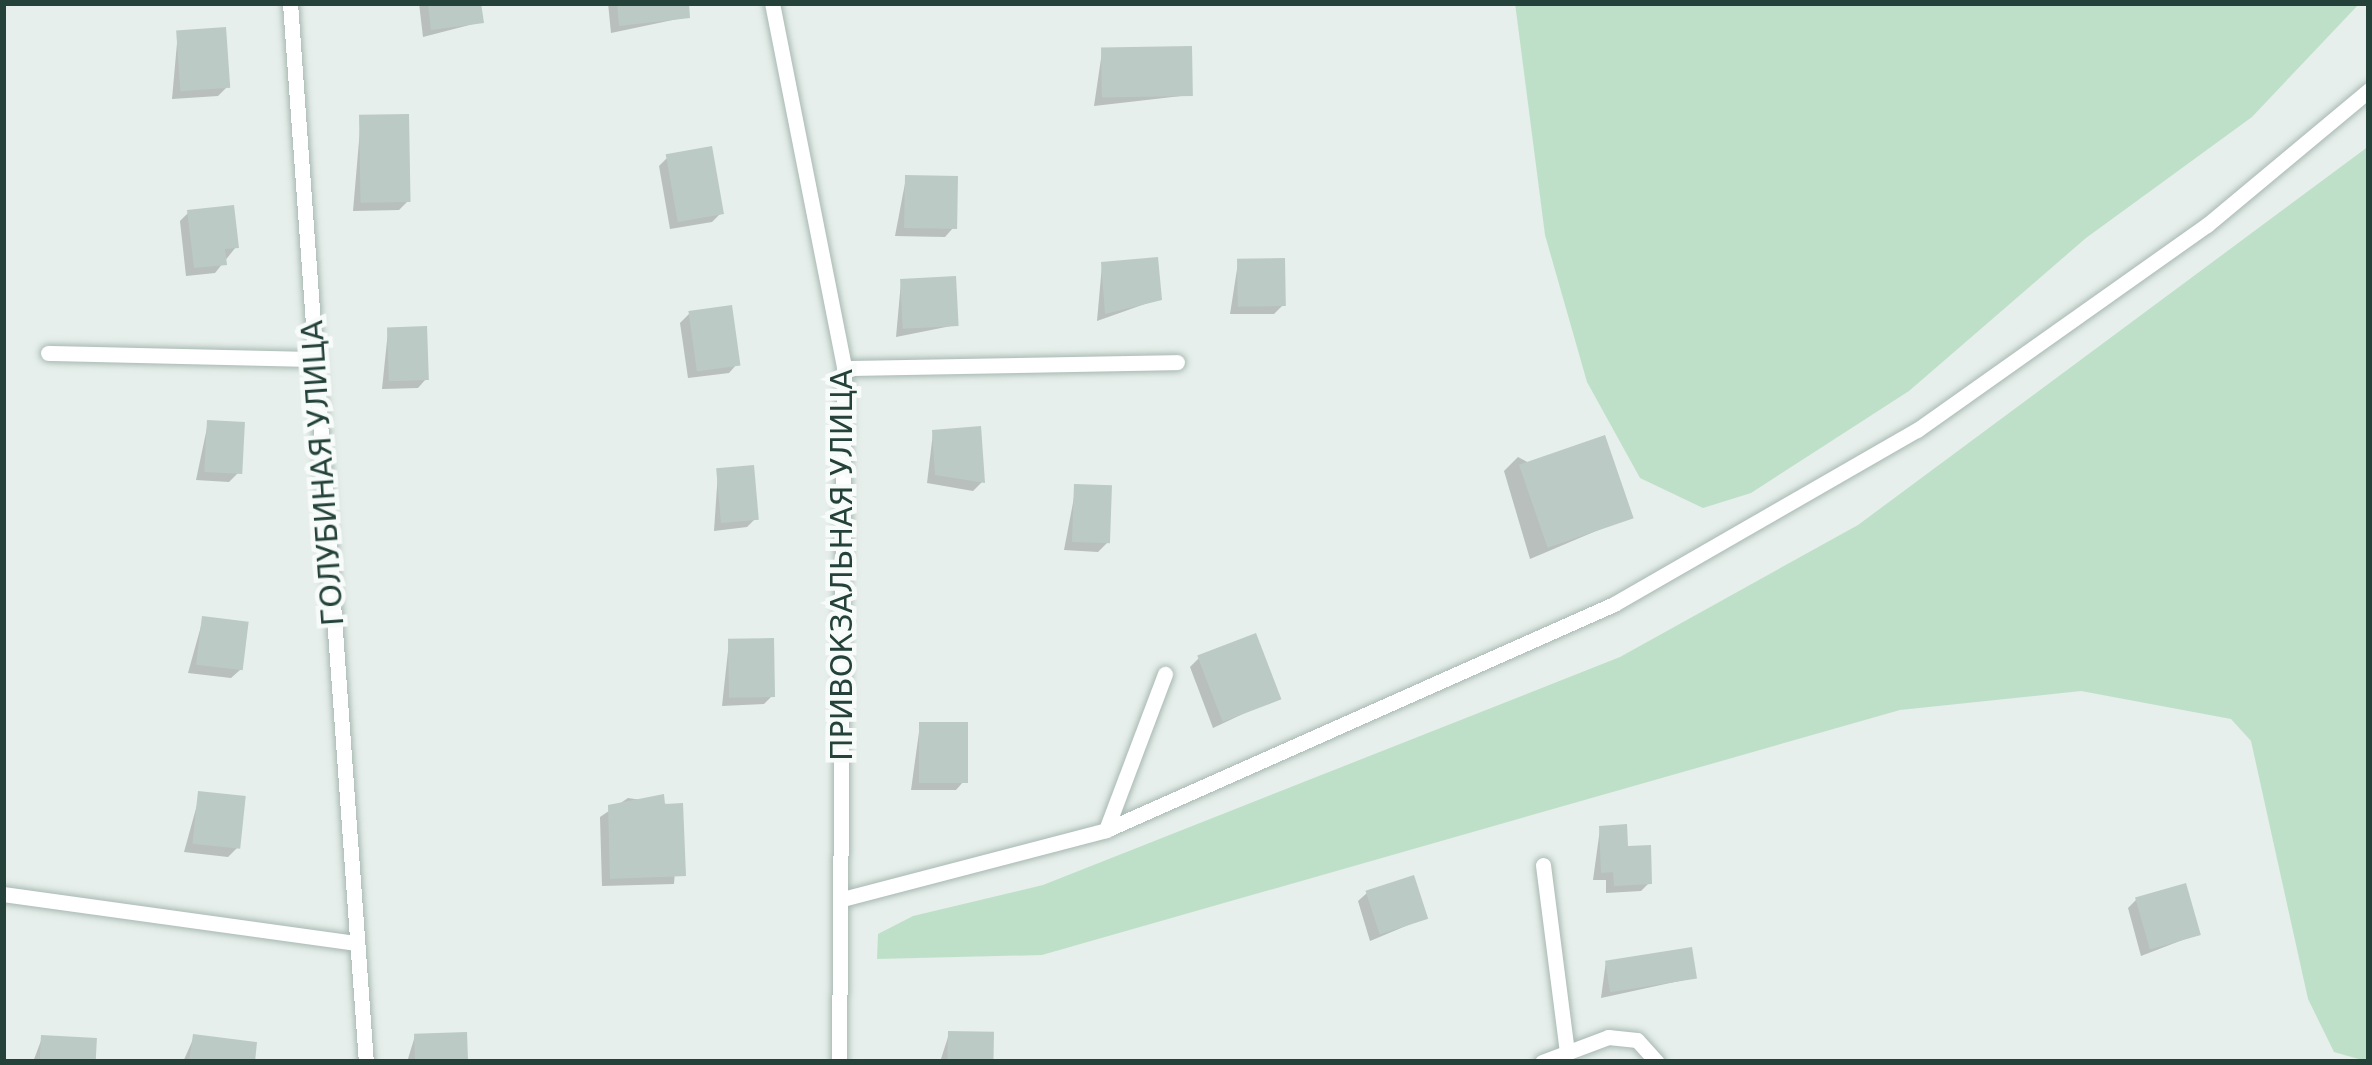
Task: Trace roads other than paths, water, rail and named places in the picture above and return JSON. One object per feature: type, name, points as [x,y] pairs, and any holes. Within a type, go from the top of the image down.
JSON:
[{"type":"lane","name":"ГОЛУБИНАЯ УЛИЦА","points":[[290,3],[366,1062]]},
{"type":"lane","name":"ПРИВОКЗАЛЬНАЯ УЛИЦА","points":[[772,3],[844,368],[839,1062]]},
{"type":"lane","points":[[842,899],[1106,830],[1614,604],[1850,473],[2207,225],[2369,90]]},
{"type":"lane","points":[[48,353],[315,359]]},
{"type":"lane","points":[[844,368],[1177,362]]},
{"type":"lane","points":[[1106,830],[1165,674]]},
{"type":"lane","points":[[1543,865],[1567,1053]]},
{"type":"lane","points":[[3,894],[357,943]]},
{"type":"lane","points":[[1542,1062],[1636,1040],[1657,1062]]}]
